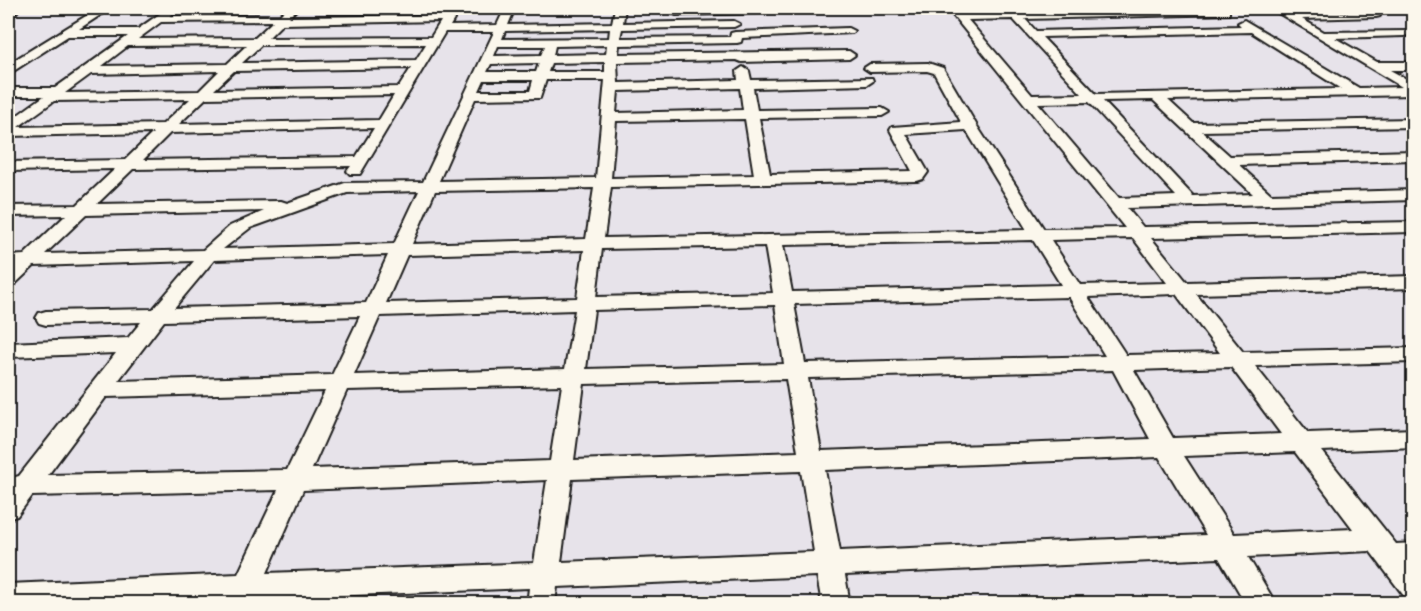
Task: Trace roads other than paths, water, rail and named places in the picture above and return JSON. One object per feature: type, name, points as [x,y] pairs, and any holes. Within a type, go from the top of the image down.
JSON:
[{"type":"street","points":[[8,69],[106,8]]},
{"type":"street","points":[[8,130],[174,8]]},
{"type":"street","points":[[8,280],[293,8]]},
{"type":"street","points":[[243,595],[489,52],[510,8],[521,8]]},
{"type":"street","points":[[1275,8],[1413,90]]},
{"type":"street","points":[[676,40],[676,10],[734,23]]},
{"type":"street","points":[[489,52],[547,59],[676,40],[734,23],[761,10]]},
{"type":"street","points":[[956,12],[1015,15],[1222,10],[1354,91]]},
{"type":"street","points":[[1290,16],[1371,11],[1410,37]]},
{"type":"street","points":[[956,12],[1115,203],[1301,442],[1393,550],[1413,587]]},
{"type":"street","points":[[1015,15],[1189,201]]},
{"type":"street","points":[[160,19],[450,18],[489,52],[541,76],[676,26],[734,23],[848,31]]},
{"type":"street","points":[[345,188],[405,91],[418,64],[450,18]]},
{"type":"street","points":[[734,23],[763,180]]},
{"type":"street","points":[[489,52],[555,27],[614,49],[745,84],[868,75],[928,67],[939,70],[970,126],[1120,363],[1167,449],[1262,603]]},
{"type":"street","points":[[469,95],[535,95],[555,27]]},
{"type":"street","points":[[1033,34],[1254,29]]},
{"type":"street","points":[[65,33],[142,32]]},
{"type":"street","points":[[1329,38],[1410,37]]},
{"type":"street","points":[[127,43],[435,40]]},
{"type":"street","points":[[489,52],[552,42],[614,49],[740,57],[849,55]]},
{"type":"street","points":[[541,603],[603,184],[614,49]]},
{"type":"street","points":[[88,70],[418,64]]},
{"type":"street","points":[[1376,66],[1413,66]]},
{"type":"street","points":[[1028,99],[1413,90]]},
{"type":"street","points":[[8,92],[201,94],[405,91]]},
{"type":"street","points":[[1156,96],[1266,199]]},
{"type":"street","points":[[609,117],[882,112]]},
{"type":"street","points":[[1188,127],[1413,123]]},
{"type":"street","points":[[8,130],[384,124]]},
{"type":"street","points":[[8,508],[16,486],[99,389],[157,316],[236,229],[345,188],[917,176],[920,172],[897,130],[970,126]]},
{"type":"street","points":[[1224,161],[1413,155]]},
{"type":"street","points":[[8,166],[361,161]]},
{"type":"street","points":[[1115,203],[1413,195]]},
{"type":"street","points":[[8,211],[298,205]]},
{"type":"street","points":[[8,261],[594,243],[1413,227]]},
{"type":"street","points":[[773,240],[836,603]]},
{"type":"street","points":[[46,318],[1413,282]]},
{"type":"street","points":[[8,350],[135,345]]},
{"type":"street","points":[[99,389],[338,385],[1413,355]]},
{"type":"street","points":[[16,486],[295,480],[1413,438]]},
{"type":"street","points":[[8,597],[243,595],[545,573],[829,564],[1227,546],[1393,550]]}]
